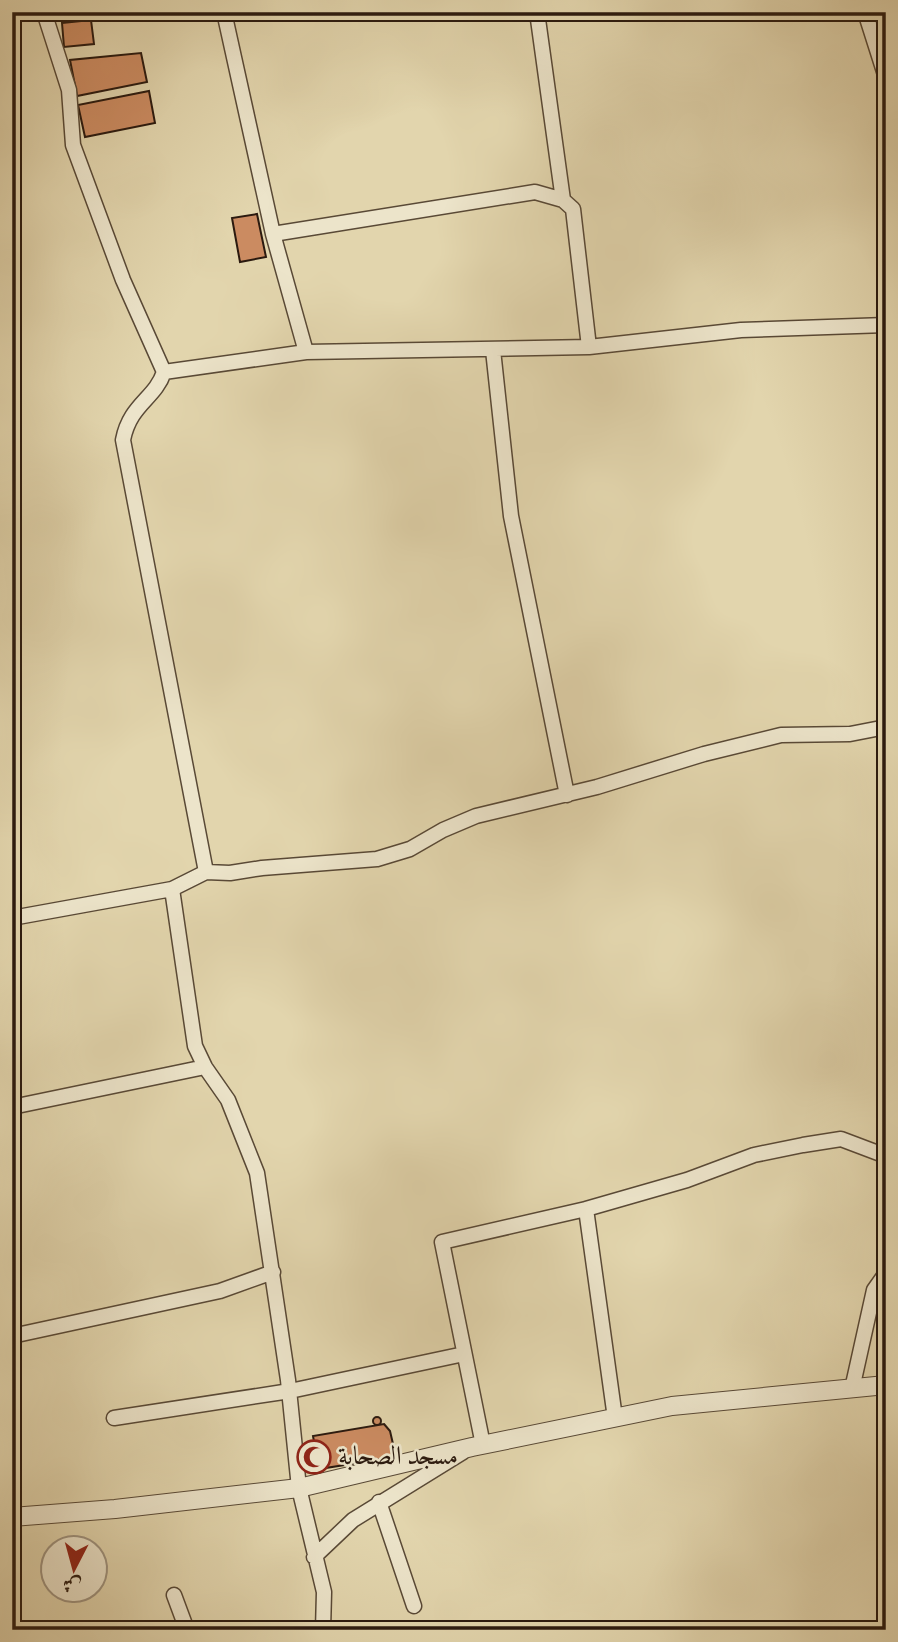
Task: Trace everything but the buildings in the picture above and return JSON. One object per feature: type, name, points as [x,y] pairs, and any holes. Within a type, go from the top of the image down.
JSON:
[{"type":"street","points":[[44,12],[69,90],[73,145],[123,280],[164,372]]},
{"type":"street","points":[[224,12],[273,234],[306,352]]},
{"type":"street","points":[[537,12],[562,200]]},
{"type":"street","points":[[886,14],[866,15],[886,78]]},
{"type":"street","points":[[273,234],[535,192],[562,200],[573,209],[589,347]]},
{"type":"street","points":[[164,372],[306,352],[589,347],[741,330],[886,325]]},
{"type":"street","points":[[493,350],[511,516],[567,795]]},
{"type":"street","points":[[164,372],[155,389],[132,412],[123,440],[206,872]]},
{"type":"street","points":[[12,918],[172,889],[206,872],[230,873],[377,859],[410,849],[443,830],[476,816],[567,795],[781,735],[850,734],[886,727]]},
{"type":"street","points":[[172,889],[195,1046],[205,1067],[228,1100],[257,1173],[289,1391],[299,1488],[324,1592],[323,1630]]},
{"type":"street","points":[[12,1107],[205,1067]]},
{"type":"street","points":[[477,1446],[464,1354],[442,1242],[586,1209],[687,1180],[754,1155],[803,1144],[841,1139],[886,1156]]},
{"type":"street","points":[[586,1209],[615,1418]]},
{"type":"street","points":[[12,1336],[220,1291],[273,1272]]},
{"type":"street","points":[[852,1389],[886,1273]]},
{"type":"street","points":[[114,1418],[289,1391],[464,1354]]},
{"type":"street","points":[[12,1517],[115,1509],[299,1488],[477,1446],[615,1418],[727,1399],[886,1385]]},
{"type":"street","points":[[314,1557],[328,1540],[379,1502],[477,1446]]},
{"type":"street","points":[[379,1502],[414,1606]]},
{"type":"street","points":[[174,1595],[187,1630]]},
{"type":"street","points":[[873,1630],[886,1629]]},
{"type":"place","name":"مسجد الصحابة","points":[[314,1457]]}]
